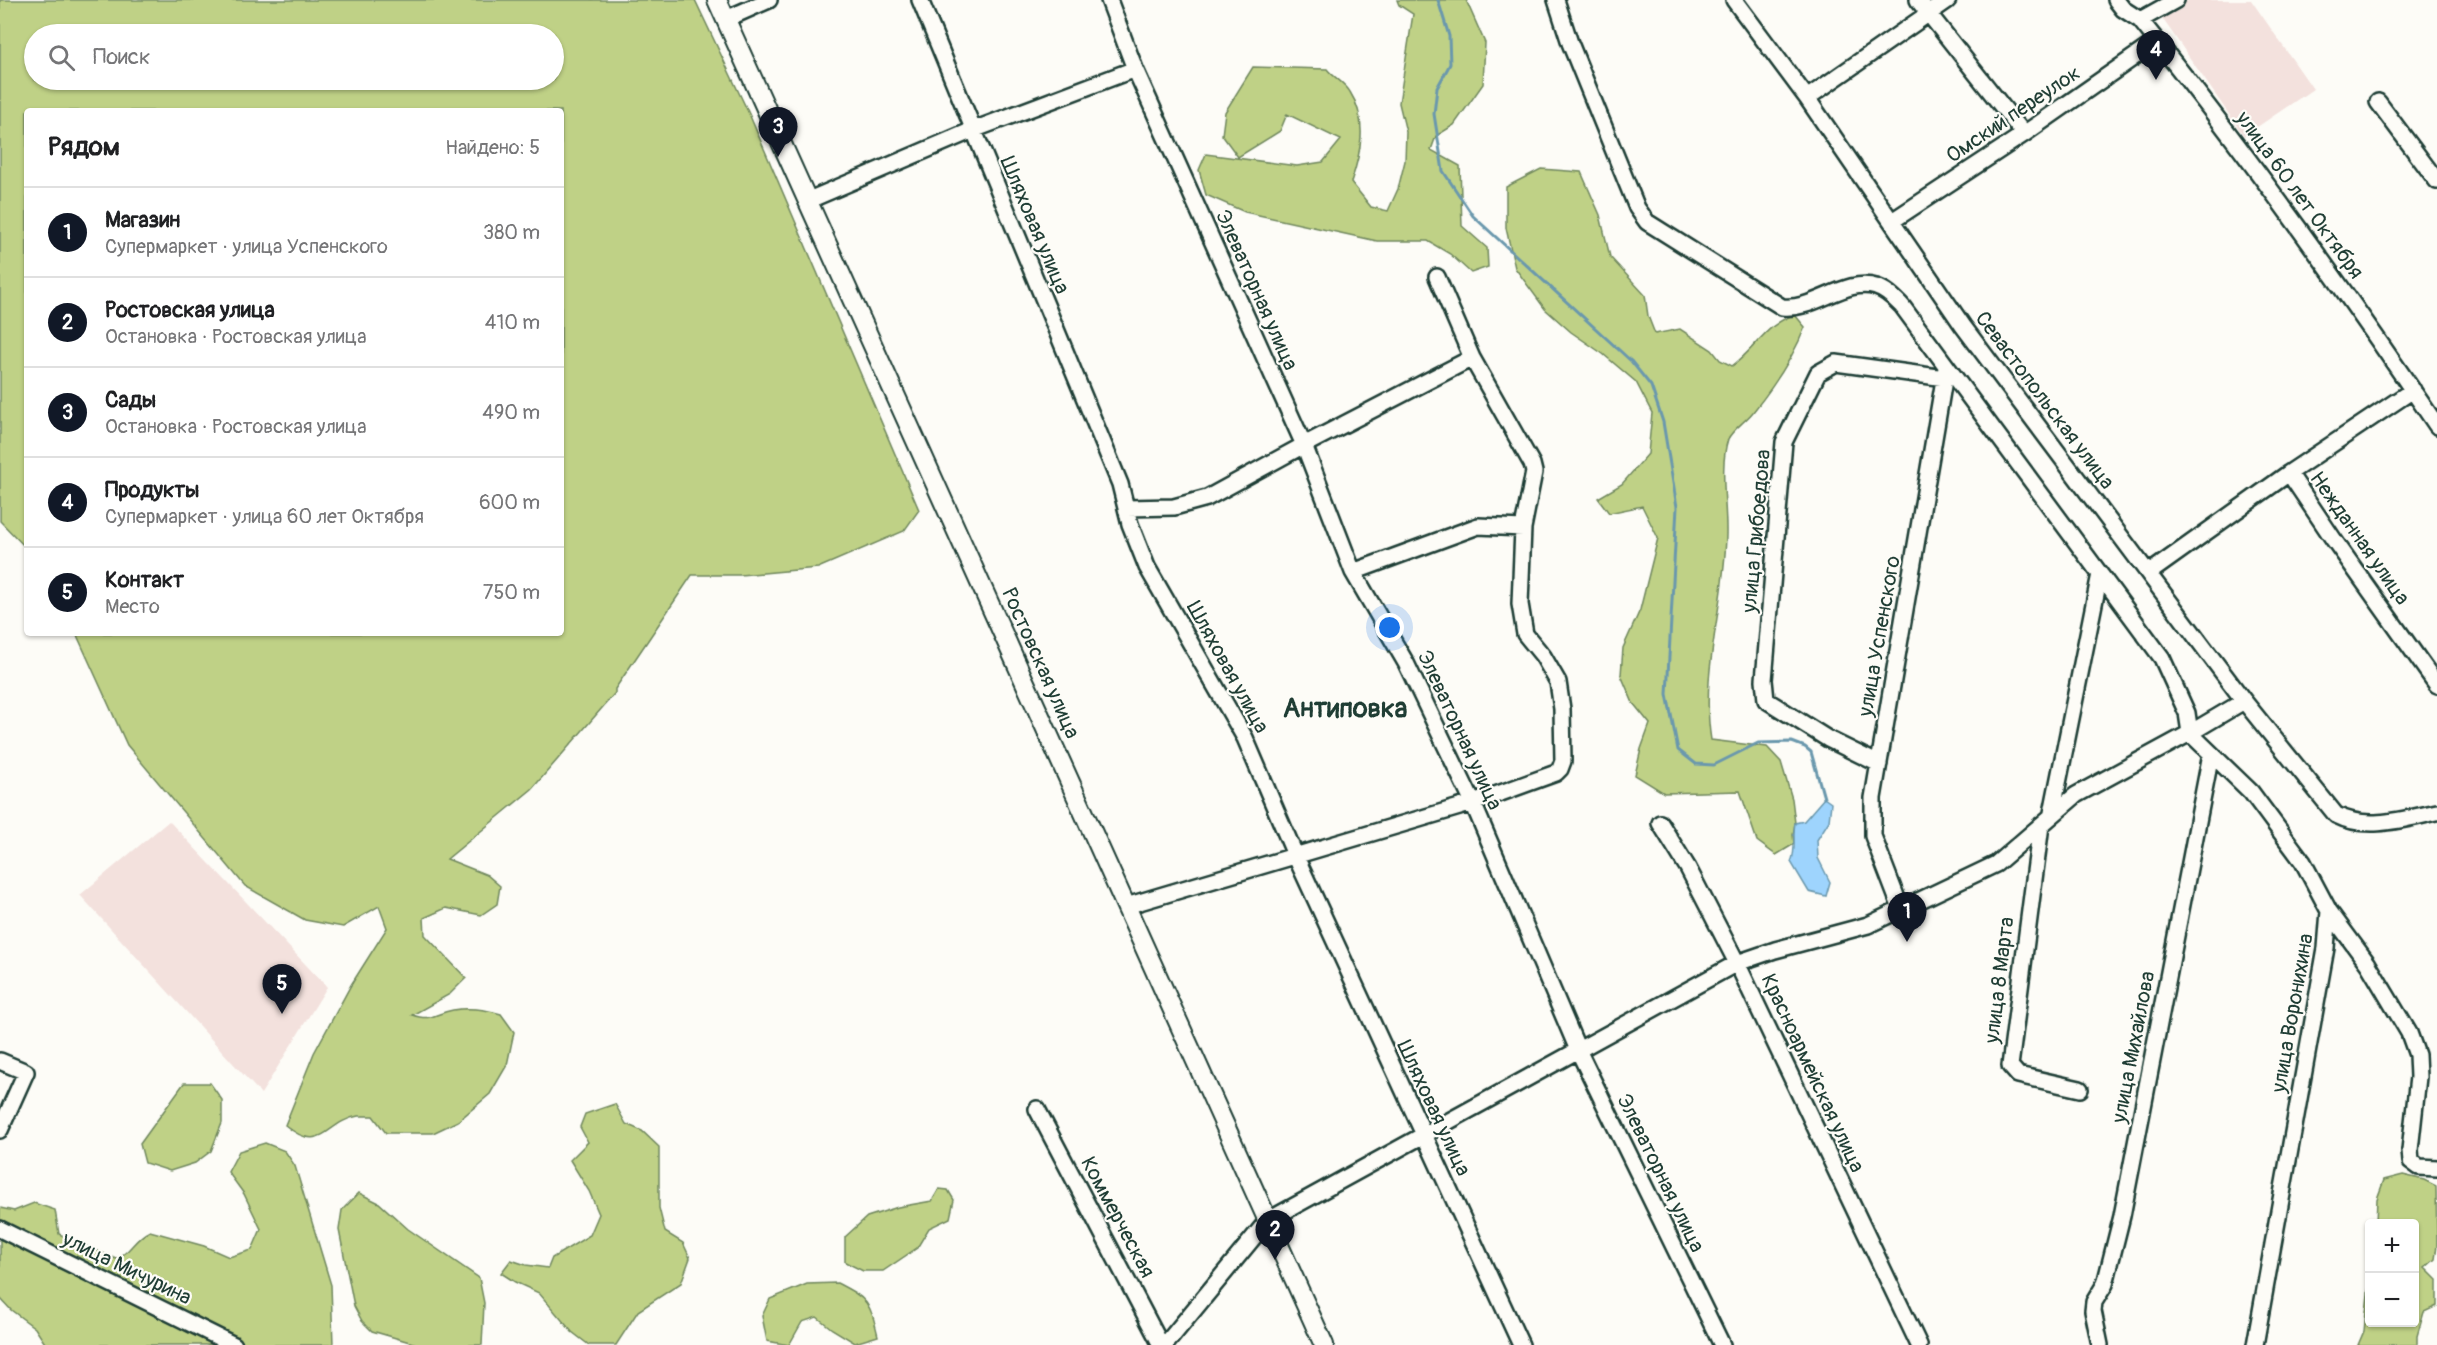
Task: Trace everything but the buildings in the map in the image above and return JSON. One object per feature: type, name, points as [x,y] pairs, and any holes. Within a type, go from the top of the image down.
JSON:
[{"type":"main road","name":"Ростовская улица","points":[[717,0],[1324,1345]]},
{"type":"street","points":[[726,18],[769,0]]},
{"type":"street","name":"Шляховая улица","points":[[920,0],[1120,484],[1135,539],[1147,567],[1245,738],[1296,857],[1422,1135],[1521,1345]]},
{"type":"street","name":"Элеваторная улица","points":[[1109,0],[1135,69],[1304,445],[1353,572],[1406,663],[1473,803],[1578,1050],[1722,1345]]},
{"type":"street","points":[[1556,0],[1570,44],[1637,208],[1647,222],[1782,307],[1804,305],[1853,287],[1877,287],[1888,293],[1902,306],[1946,372],[2162,658],[2187,713],[2190,733]]},
{"type":"street","name":"Севастопольская улица","points":[[1734,0],[1807,98],[1963,326],[2244,701],[2336,815],[2348,822],[2365,824],[2388,822],[2437,812]]},
{"type":"street","points":[[1918,0],[2024,134]]},
{"type":"street","points":[[1807,98],[1948,0]]},
{"type":"street","name":"улица 60 лет Октября","points":[[2116,0],[2123,9],[2140,20],[2243,152],[2357,308],[2437,426]]},
{"type":"street","points":[[2140,20],[2176,0]]},
{"type":"street","name":"Омский переулок","points":[[1892,221],[2024,134],[2157,41]]},
{"type":"street","points":[[809,201],[973,130],[1135,69]]},
{"type":"street","points":[[2378,102],[2437,181]]},
{"type":"street","points":[[1126,906],[1473,803],[1556,773],[1560,769],[1563,761],[1562,709],[1558,682],[1544,656],[1525,634],[1520,604],[1523,528],[1533,482],[1532,464],[1473,358],[1437,277]]},
{"type":"street","points":[[1126,508],[1174,507],[1207,498],[1473,358]]},
{"type":"street","name":"улица Грибоедова","points":[[1879,764],[1828,740],[1766,700],[1764,680],[1784,442],[1818,373],[1836,363],[1946,372]]},
{"type":"street","name":"улица Успенского","points":[[1901,909],[1873,836],[1873,798],[1946,372]]},
{"type":"street","points":[[2150,573],[2289,473],[2413,390]]},
{"type":"street","name":"Нежданная улица","points":[[2289,473],[2437,685]]},
{"type":"street","points":[[1353,572],[1478,526],[1523,528]]},
{"type":"street","points":[[2052,813],[2100,574]]},
{"type":"street","points":[[1163,1345],[1267,1221],[1737,963],[1775,950],[1868,925],[1996,864],[2052,813],[2076,795],[2244,701]]},
{"type":"street","name":"улица Воронихина","points":[[2190,733],[2251,792],[2303,862],[2329,910],[2326,948],[2255,1345]]},
{"type":"street","name":"улица Михайлова","points":[[2100,1345],[2093,1311],[2094,1302],[2105,1284],[2122,1216],[2211,754]]},
{"type":"street","name":"Красноармейская улица","points":[[1660,823],[1688,868],[1737,963],[1919,1345]]},
{"type":"street","name":"улица 8 Марта","points":[[2041,825],[2010,1066],[2018,1076],[2080,1089]]},
{"type":"street","points":[[2329,910],[2368,964],[2409,1034],[2416,1055],[2418,1077],[2410,1150],[2411,1161],[2419,1167],[2437,1168]]},
{"type":"street","points":[[0,1061],[26,1072],[0,1130]]},
{"type":"street","name":"Коммерческая","points":[[1037,1109],[1163,1345]]},
{"type":"street","name":"улица Мичурина","points":[[0,1229],[234,1345]]},
{"type":"shaded area","points":[[2188,0],[2251,0],[2313,89],[2244,136],[2162,18]]},
{"type":"shaded area","points":[[169,821],[327,987],[261,1094],[80,895]]},
{"type":"green space","points":[[0,0],[695,0],[750,116],[919,510],[904,531],[818,568],[740,575],[692,575],[615,689],[615,693],[532,789],[447,859],[487,875],[500,886],[497,904],[481,915],[446,908],[424,918],[425,935],[466,978],[450,994],[412,1015],[425,1018],[447,1011],[483,1010],[501,1014],[514,1032],[507,1065],[490,1094],[458,1121],[433,1133],[386,1133],[373,1116],[347,1119],[323,1134],[307,1138],[285,1125],[314,1053],[351,985],[387,928],[379,906],[343,927],[305,920],[245,886],[127,745],[77,636],[564,636],[564,108],[24,108],[24,546],[0,521]]},
{"type":"green space","points":[[1397,0],[1466,0],[1485,43],[1483,84],[1454,125],[1436,136],[1431,150],[1460,166],[1462,226],[1487,248],[1488,267],[1471,273],[1450,254],[1428,241],[1377,241],[1245,212],[1206,195],[1199,170],[1206,154],[1297,166],[1323,162],[1341,140],[1287,114],[1280,131],[1238,157],[1222,135],[1225,112],[1253,67],[1327,69],[1348,89],[1359,114],[1360,148],[1351,182],[1371,207],[1388,211],[1398,189],[1405,161],[1406,132],[1399,103],[1413,14],[1399,5]]},
{"type":"green space","points":[[1541,169],[1581,172],[1600,215],[1610,257],[1645,295],[1648,316],[1655,334],[1680,329],[1712,350],[1720,360],[1732,366],[1769,330],[1785,319],[1795,315],[1805,327],[1795,350],[1776,382],[1753,412],[1733,432],[1725,450],[1725,561],[1709,689],[1708,714],[1711,740],[1767,747],[1781,762],[1792,799],[1795,823],[1794,844],[1776,855],[1757,841],[1740,791],[1664,793],[1635,775],[1650,724],[1633,703],[1621,675],[1623,648],[1640,610],[1658,538],[1642,506],[1609,513],[1598,498],[1622,484],[1648,454],[1652,413],[1636,382],[1545,309],[1515,268],[1506,228],[1506,187]]},
{"type":"green space","points":[[184,1083],[210,1083],[222,1100],[222,1123],[211,1151],[195,1163],[170,1171],[145,1163],[140,1144]]},
{"type":"green space","points":[[615,1104],[626,1124],[642,1131],[659,1147],[659,1208],[665,1232],[683,1243],[690,1258],[681,1283],[638,1311],[616,1345],[589,1345],[572,1332],[539,1293],[501,1273],[511,1260],[548,1268],[552,1258],[590,1235],[599,1214],[589,1191],[570,1160],[588,1142],[580,1127],[585,1114]]},
{"type":"green space","points":[[265,1143],[285,1151],[295,1166],[331,1285],[333,1345],[46,1345],[35,1328],[11,1310],[0,1298],[0,1208],[14,1211],[34,1203],[55,1210],[59,1234],[116,1259],[150,1231],[204,1246],[229,1257],[252,1250],[261,1229],[244,1194],[228,1172],[239,1151]]},
{"type":"green space","points":[[2403,1175],[2424,1180],[2436,1186],[2437,1245],[2435,1259],[2425,1268],[2437,1280],[2437,1306],[2424,1312],[2417,1336],[2417,1345],[2358,1345],[2365,1322],[2365,1327],[2419,1327],[2419,1219],[2376,1219],[2377,1199],[2384,1180]]},
{"type":"green space","points":[[939,1189],[948,1190],[954,1200],[950,1218],[929,1228],[917,1248],[883,1271],[863,1271],[845,1262],[845,1237],[867,1217],[898,1207],[932,1201]]},
{"type":"green space","points":[[359,1193],[379,1203],[408,1229],[479,1278],[484,1303],[482,1345],[420,1345],[372,1331],[362,1321],[354,1306],[339,1230],[342,1210]]},
{"type":"green space","points":[[837,1283],[855,1293],[866,1303],[873,1316],[878,1336],[855,1343],[817,1317],[802,1322],[789,1345],[767,1341],[762,1316],[770,1299],[807,1284]]},
{"type":"water","points":[[1824,798],[1831,803],[1829,821],[1817,840],[1818,858],[1830,882],[1826,896],[1809,892],[1791,862],[1794,852],[1795,823],[1804,821]]},
{"type":"waterway","points":[[1438,0],[1449,36],[1450,64],[1437,88],[1434,114],[1443,171],[1473,216],[1631,361],[1651,386],[1663,422],[1677,507],[1667,694],[1678,750],[1696,764],[1714,765],[1758,743],[1792,742],[1811,752],[1824,798]]},
{"type":"place","name":"Продукты","points":[[2156,80]]},
{"type":"place","name":"Сады","points":[[778,157]]},
{"type":"place","name":"Магазин","points":[[1907,942]]},
{"type":"place","name":"Контакт","points":[[282,1014]]},
{"type":"place","name":"Ростовская улица","points":[[1275,1260]]},
{"type":"district","name":"Антиповка","points":[[1345,708]]}]
